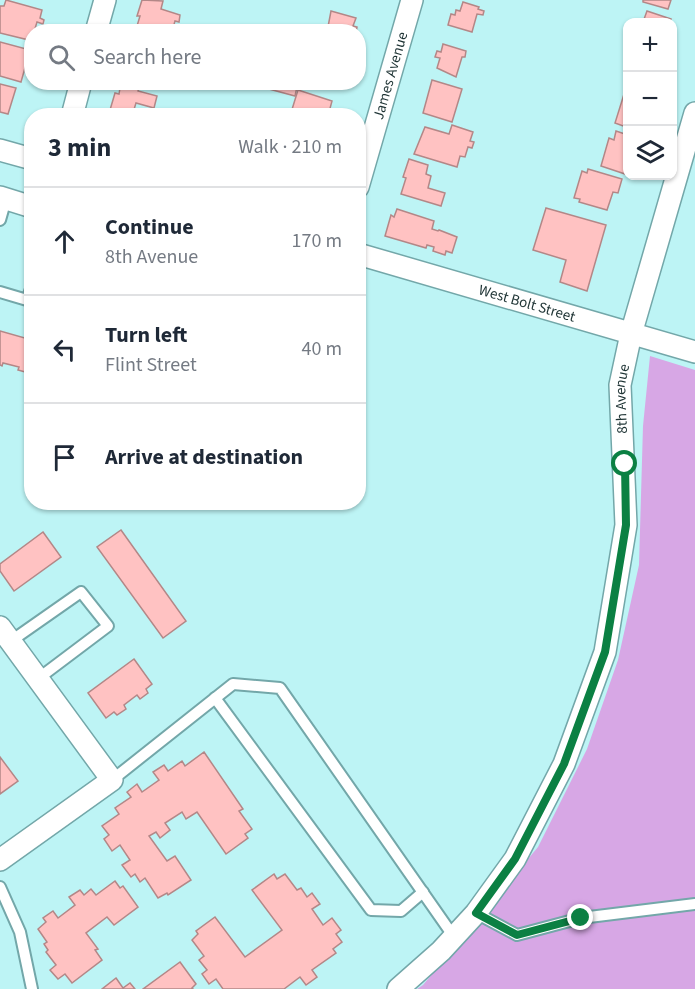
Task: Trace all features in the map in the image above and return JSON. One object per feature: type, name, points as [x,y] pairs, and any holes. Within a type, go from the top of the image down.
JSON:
[{"type":"street","points":[[98,24],[105,0]]},
{"type":"street","name":"James Avenue","points":[[366,159],[412,0]]},
{"type":"street","points":[[74,108],[79,90]]},
{"type":"street","name":"8th Avenue","points":[[398,989],[454,937],[476,913],[515,859],[564,764],[605,652],[626,525],[620,385],[631,334],[695,113]]},
{"type":"street","points":[[0,150],[24,157]]},
{"type":"street","points":[[3,198],[24,205]]},
{"type":"street","name":"West Bolt Street","points":[[366,256],[695,352]]},
{"type":"street","points":[[0,860],[112,780],[6,634]]},
{"type":"lane","points":[[0,220],[3,198]]},
{"type":"lane","points":[[0,292],[24,299]]},
{"type":"lane","points":[[6,634],[81,592],[108,626],[39,678]]},
{"type":"lane","points":[[112,780],[233,684],[280,688],[454,937]]},
{"type":"lane","points":[[215,698],[371,910],[401,911],[423,892]]},
{"type":"lane","points":[[0,887],[20,932],[32,989]]},
{"type":"lane","points":[[476,913],[517,935],[581,918],[695,904]]},
{"type":"shaded area","points":[[650,356],[695,370],[695,989],[417,989],[423,985],[538,847],[587,749],[618,660],[639,565],[643,426]]},
{"type":"building","points":[[6,0],[42,10],[40,18],[44,20],[43,24],[37,22],[36,24],[24,24],[24,39],[0,33],[0,6],[4,6]]},
{"type":"building","points":[[142,0],[163,1],[161,9],[180,15],[179,22],[175,21],[174,24],[138,24],[140,16],[137,16]]},
{"type":"building","points":[[643,0],[671,0],[668,9],[643,2]]},
{"type":"building","points":[[463,2],[484,11],[483,15],[477,14],[472,32],[448,25],[451,14],[455,15],[456,10],[460,11]]},
{"type":"building","points":[[331,11],[356,18],[354,24],[329,24]]},
{"type":"building","points":[[647,11],[668,18],[644,18]]},
{"type":"building","points":[[0,42],[24,48],[24,71],[21,82],[0,76]]},
{"type":"building","points":[[443,44],[466,51],[456,77],[437,68],[440,58],[435,57],[437,51],[441,52]]},
{"type":"building","points":[[432,80],[462,89],[452,122],[423,113]]},
{"type":"building","points":[[0,84],[16,88],[8,114],[0,112]]},
{"type":"building","points":[[120,90],[138,90],[157,96],[154,108],[136,103],[134,108],[111,108],[115,93],[119,94]]},
{"type":"building","points":[[273,90],[296,90],[295,96]]},
{"type":"building","points":[[298,90],[332,101],[330,108],[292,108]]},
{"type":"building","points":[[623,97],[623,126],[615,123]]},
{"type":"building","points":[[452,125],[473,132],[470,141],[474,142],[472,148],[468,147],[465,157],[460,156],[457,167],[414,154],[425,127],[449,134]]},
{"type":"building","points":[[616,131],[623,133],[623,173],[601,166],[609,138],[614,140]]},
{"type":"building","points":[[409,159],[428,165],[426,174],[431,176],[428,188],[445,193],[441,206],[401,194],[406,178],[403,177]]},
{"type":"building","points":[[588,169],[622,179],[618,193],[613,192],[607,210],[579,202],[580,199],[574,198],[582,171],[587,173]]},
{"type":"building","points":[[546,208],[606,225],[587,291],[560,282],[566,260],[533,250]]},
{"type":"building","points":[[397,209],[434,221],[432,229],[457,237],[452,253],[446,251],[445,255],[433,251],[434,247],[427,245],[426,248],[385,236],[391,215],[394,217]]},
{"type":"building","points":[[0,331],[24,338],[24,372],[18,370],[19,367],[3,363],[2,366],[0,365]]},
{"type":"building","points":[[121,530],[186,621],[163,638],[97,547]]},
{"type":"building","points":[[43,532],[61,557],[14,591],[0,571],[0,564]]},
{"type":"building","points":[[134,659],[152,684],[146,689],[148,693],[140,699],[137,695],[124,705],[126,709],[117,715],[114,712],[106,718],[88,693]]},
{"type":"building","points":[[204,752],[243,809],[239,811],[252,829],[245,834],[248,838],[226,854],[197,812],[186,819],[182,812],[165,823],[170,830],[160,838],[156,832],[149,836],[167,861],[175,856],[191,880],[168,895],[167,893],[158,898],[145,878],[140,882],[135,874],[131,877],[122,865],[130,860],[120,845],[112,851],[104,839],[109,835],[102,826],[119,814],[115,808],[131,797],[127,792],[137,784],[142,792],[159,780],[153,772],[164,765],[168,771],[182,761],[185,766]]},
{"type":"building","points":[[0,757],[18,781],[0,794]]},
{"type":"building","points":[[274,874],[277,879],[285,874],[297,890],[301,888],[307,897],[312,893],[320,904],[312,909],[323,925],[332,918],[341,930],[336,934],[342,942],[333,949],[336,953],[312,970],[317,977],[306,985],[300,977],[284,989],[223,989],[216,979],[209,984],[202,974],[207,970],[199,960],[204,956],[192,940],[198,934],[196,931],[215,917],[245,957],[282,930],[252,890]]},
{"type":"building","points":[[115,881],[120,888],[123,886],[138,907],[114,925],[107,917],[86,933],[98,949],[95,950],[102,960],[72,983],[65,974],[58,979],[50,970],[56,965],[46,952],[48,950],[44,944],[47,942],[38,929],[46,922],[43,918],[53,911],[58,918],[75,905],[69,897],[80,890],[84,895],[91,889],[96,895]]},
{"type":"building","points":[[180,962],[196,984],[193,989],[143,989]]},
{"type":"building","points":[[116,978],[123,988],[130,983],[135,989],[102,989]]},
{"type":"route","points":[[581,918],[517,935],[476,913],[515,859],[564,764],[605,652],[626,525],[625,464]]}]
